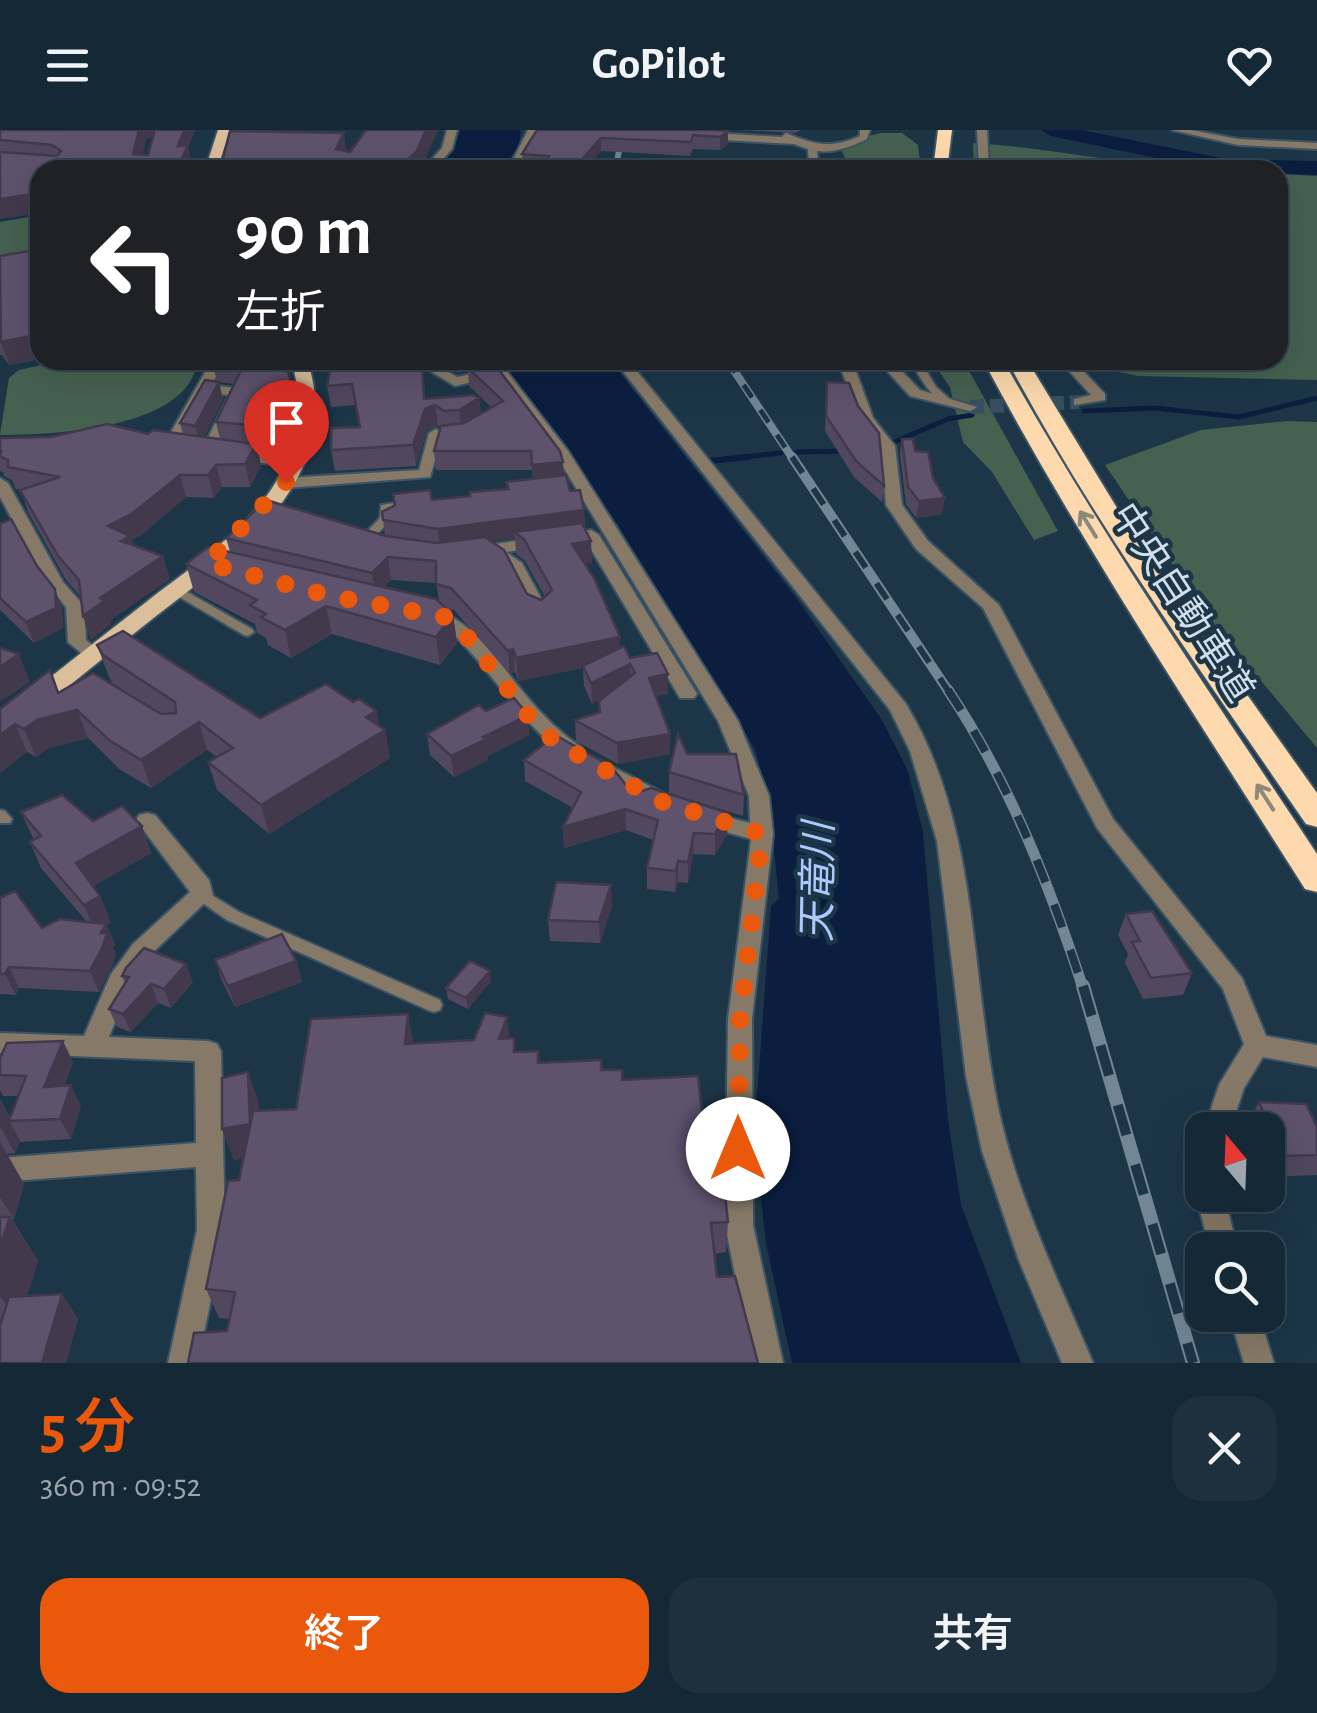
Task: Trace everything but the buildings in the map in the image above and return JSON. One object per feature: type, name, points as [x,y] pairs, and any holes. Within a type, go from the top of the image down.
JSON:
[{"type":"highway","points":[[941,160],[945,130]]},
{"type":"highway","points":[[959,160],[963,130]]},
{"type":"highway","name":"中央自動車道","points":[[998,370],[1042,450],[1144,614],[1317,880]]},
{"type":"highway","name":"中央自動車道","points":[[1023,370],[1069,450],[1173,609],[1317,816]]},
{"type":"main road","points":[[214,160],[224,130]]},
{"type":"main road","points":[[0,729],[80,677],[94,654],[127,640],[175,590],[216,565],[273,510],[295,462],[307,422],[308,393],[302,370]]},
{"type":"street","points":[[437,160],[447,149],[452,130]]},
{"type":"street","points":[[518,160],[533,130]]},
{"type":"street","points":[[667,130],[669,134],[794,140]]},
{"type":"street","points":[[776,130],[812,150],[838,151],[864,137],[864,130]]},
{"type":"street","points":[[982,130],[984,160]]},
{"type":"street","points":[[1177,130],[1238,142],[1317,146]]},
{"type":"street","points":[[218,146],[236,146]]},
{"type":"street","points":[[812,150],[813,160]]},
{"type":"street","points":[[215,370],[206,389],[161,446],[295,462]]},
{"type":"street","points":[[435,370],[455,382],[467,399]]},
{"type":"street","points":[[455,382],[486,370]]},
{"type":"street","points":[[499,370],[737,738],[759,796],[762,834],[740,1020],[737,1111],[739,1225],[768,1363]]},
{"type":"street","points":[[629,370],[900,708],[921,746],[954,858],[979,1076],[993,1140],[1016,1224],[1078,1363]]},
{"type":"street","points":[[849,370],[866,419],[888,446],[894,505],[922,546],[990,605],[1097,810],[1233,985],[1257,1045]]},
{"type":"street","points":[[893,370],[915,393],[970,407]]},
{"type":"street","points":[[1075,370],[1100,397],[1079,402]]},
{"type":"street","points":[[206,389],[236,392],[207,454]]},
{"type":"street","points":[[286,482],[425,474],[440,437]]},
{"type":"street","points":[[0,483],[56,584],[76,606],[76,642],[94,654]]},
{"type":"street","points":[[457,554],[591,535],[687,694]]},
{"type":"street","points":[[344,536],[390,550]]},
{"type":"street","points":[[492,550],[516,567],[540,615]]},
{"type":"street","points":[[408,610],[446,617],[456,625],[537,727],[559,744],[660,801],[762,834]]},
{"type":"street","points":[[92,1046],[120,981],[141,950],[202,895],[201,886],[147,820]]},
{"type":"street","points":[[0,1044],[208,1051],[212,1230],[183,1363]]},
{"type":"street","points":[[1257,1045],[1317,1056]]},
{"type":"street","points":[[1223,1112],[1232,1085],[1257,1045]]},
{"type":"street","points":[[0,1170],[212,1154]]},
{"type":"street","points":[[1249,1332],[1259,1363]]},
{"type":"lane","points":[[921,370],[932,388],[950,403]]},
{"type":"lane","points":[[363,542],[386,519],[385,506],[424,502]]},
{"type":"lane","points":[[175,590],[248,632]]},
{"type":"lane","points":[[202,895],[233,916],[434,1005]]},
{"type":"green space","points":[[881,133],[902,133],[918,145],[920,160],[842,160],[845,158],[838,143]]},
{"type":"green space","points":[[973,143],[1114,160],[974,160]]},
{"type":"green space","points":[[1288,175],[1317,176],[1317,380],[1138,376],[1109,370],[1288,370]]},
{"type":"green space","points":[[30,217],[30,271],[0,277],[0,222]]},
{"type":"green space","points":[[19,370],[194,370],[189,383],[171,401],[146,414],[83,429],[0,435],[9,378]]},
{"type":"green space","points":[[938,370],[969,370],[1058,531],[1034,540],[992,472],[963,442],[950,387]]},
{"type":"green space","points":[[1287,421],[1317,422],[1317,748],[1212,622],[1105,465],[1201,430]]},
{"type":"water","points":[[460,130],[521,130],[519,145],[509,160],[445,160],[454,151]]},
{"type":"water","name":"天竜川","points":[[507,370],[617,370],[797,599],[882,720],[908,771],[923,832],[948,1121],[961,1205],[1021,1363],[792,1363],[766,1243],[754,1137],[771,906],[779,899],[769,800],[755,749],[618,525]]},
{"type":"waterway","points":[[1051,130],[1197,160]]},
{"type":"waterway","points":[[1288,167],[1317,168]]},
{"type":"waterway","points":[[1084,411],[1155,408],[1239,417],[1317,398]]},
{"type":"waterway","points":[[885,446],[948,419],[972,415]]},
{"type":"waterway","points":[[797,452],[846,451]]},
{"type":"waterway","points":[[725,459],[781,453]]},
{"type":"waterway","points":[[701,462],[748,457]]},
{"type":"tunnel","points":[[970,407],[1079,402]]},
{"type":"railway","points":[[618,160],[622,130]]},
{"type":"railway","points":[[734,370],[793,459]]},
{"type":"railway","points":[[792,457],[949,692]]},
{"type":"railway","points":[[948,690],[990,760],[1026,834],[1083,988]]},
{"type":"railway","points":[[1083,986],[1193,1363]]},
{"type":"route","points":[[286,482],[265,508],[207,563],[330,596],[446,617],[470,640],[537,727],[559,744],[660,801],[762,834],[740,1020],[738,1149]]}]
